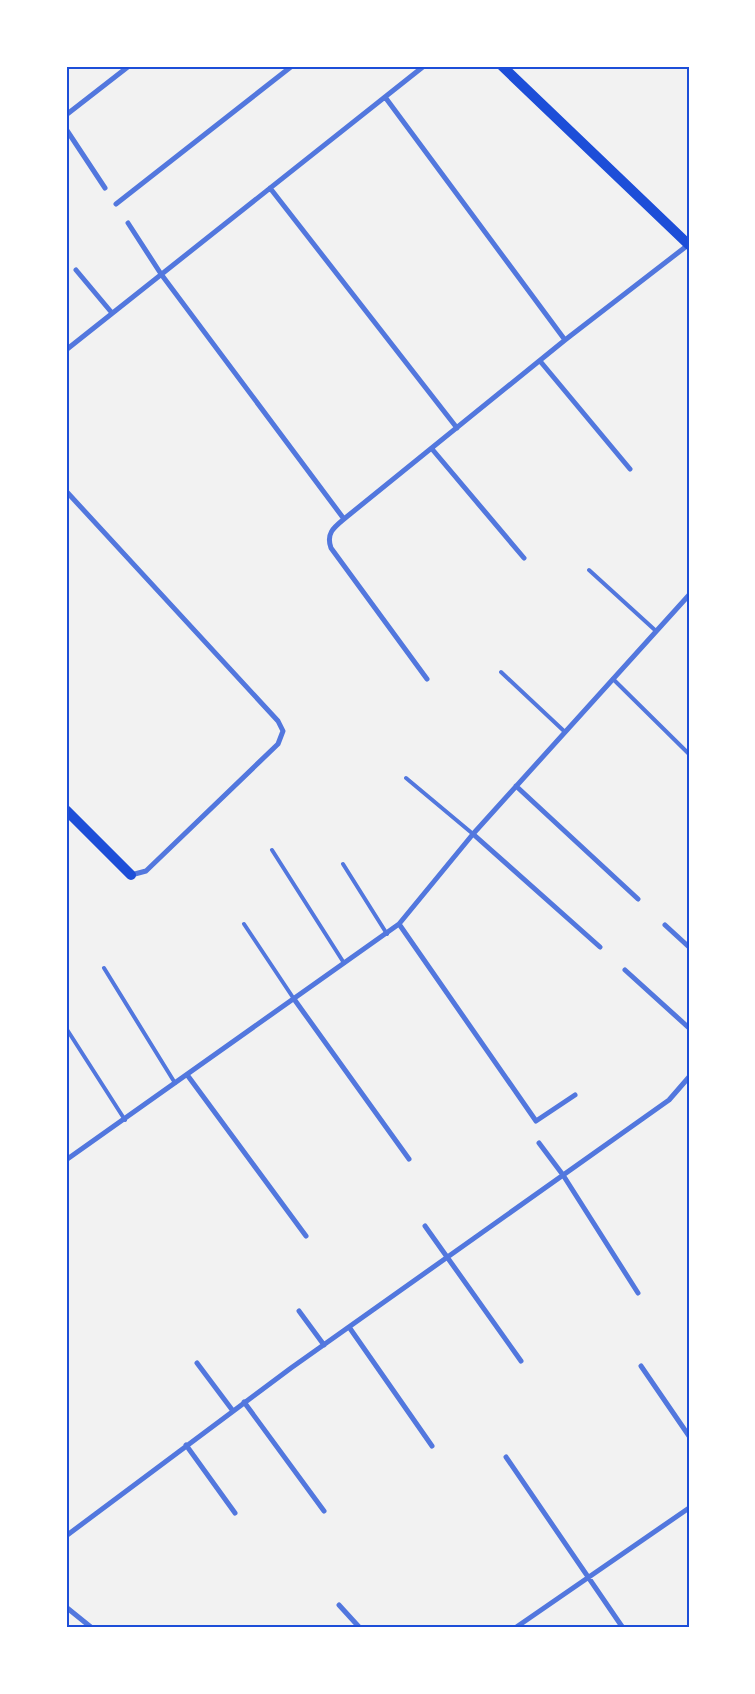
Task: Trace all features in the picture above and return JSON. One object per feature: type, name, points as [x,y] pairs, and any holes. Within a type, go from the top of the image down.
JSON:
[{"type":"main road","points":[[502,66],[689,245]]},
{"type":"main road","points":[[66,810],[132,875]]},
{"type":"street","points":[[66,115],[129,66]]},
{"type":"street","points":[[116,204],[292,66]]},
{"type":"street","points":[[66,350],[424,66]]},
{"type":"street","points":[[385,97],[565,340]]},
{"type":"street","points":[[66,129],[105,188]]},
{"type":"street","points":[[270,188],[457,428]]},
{"type":"street","points":[[128,223],[161,274],[344,519]]},
{"type":"street","points":[[427,679],[331,548],[328,541],[329,534],[344,519],[565,340],[689,245]]},
{"type":"street","points":[[76,270],[112,313]]},
{"type":"street","points":[[540,361],[630,469]]},
{"type":"street","points":[[432,449],[524,558]]},
{"type":"street","points":[[66,491],[278,721],[283,731],[278,744],[146,871],[132,875]]},
{"type":"street","points":[[66,1160],[188,1076],[294,998],[388,934],[399,924],[473,834],[689,595]]},
{"type":"street","points":[[516,786],[638,899]]},
{"type":"street","points":[[473,834],[600,947]]},
{"type":"street","points":[[399,924],[536,1121],[575,1095]]},
{"type":"street","points":[[665,925],[689,947]]},
{"type":"street","points":[[625,970],[689,1028]]},
{"type":"street","points":[[294,998],[409,1159]]},
{"type":"street","points":[[188,1076],[306,1236]]},
{"type":"street","points":[[66,1536],[244,1402],[669,1100],[689,1077]]},
{"type":"street","points":[[539,1143],[562,1175],[638,1293]]},
{"type":"street","points":[[425,1226],[521,1360]]},
{"type":"street","points":[[298,1311],[324,1345]]},
{"type":"street","points":[[349,1327],[432,1446]]},
{"type":"street","points":[[197,1364],[233,1411]]},
{"type":"street","points":[[641,1366],[689,1436]]},
{"type":"street","points":[[244,1402],[324,1511]]},
{"type":"street","points":[[186,1445],[235,1513]]},
{"type":"street","points":[[506,1457],[623,1628]]},
{"type":"street","points":[[515,1628],[689,1508]]},
{"type":"street","points":[[339,1605],[360,1628]]},
{"type":"street","points":[[66,1607],[92,1628]]},
{"type":"lane","points":[[590,570],[656,631]]},
{"type":"lane","points":[[501,672],[565,732]]},
{"type":"lane","points":[[613,679],[689,754]]},
{"type":"lane","points":[[406,778],[473,834]]},
{"type":"lane","points":[[272,850],[344,963]]},
{"type":"lane","points":[[343,864],[388,934]]},
{"type":"lane","points":[[244,924],[294,998]]},
{"type":"lane","points":[[104,968],[176,1084]]},
{"type":"lane","points":[[66,1028],[125,1120]]}]
